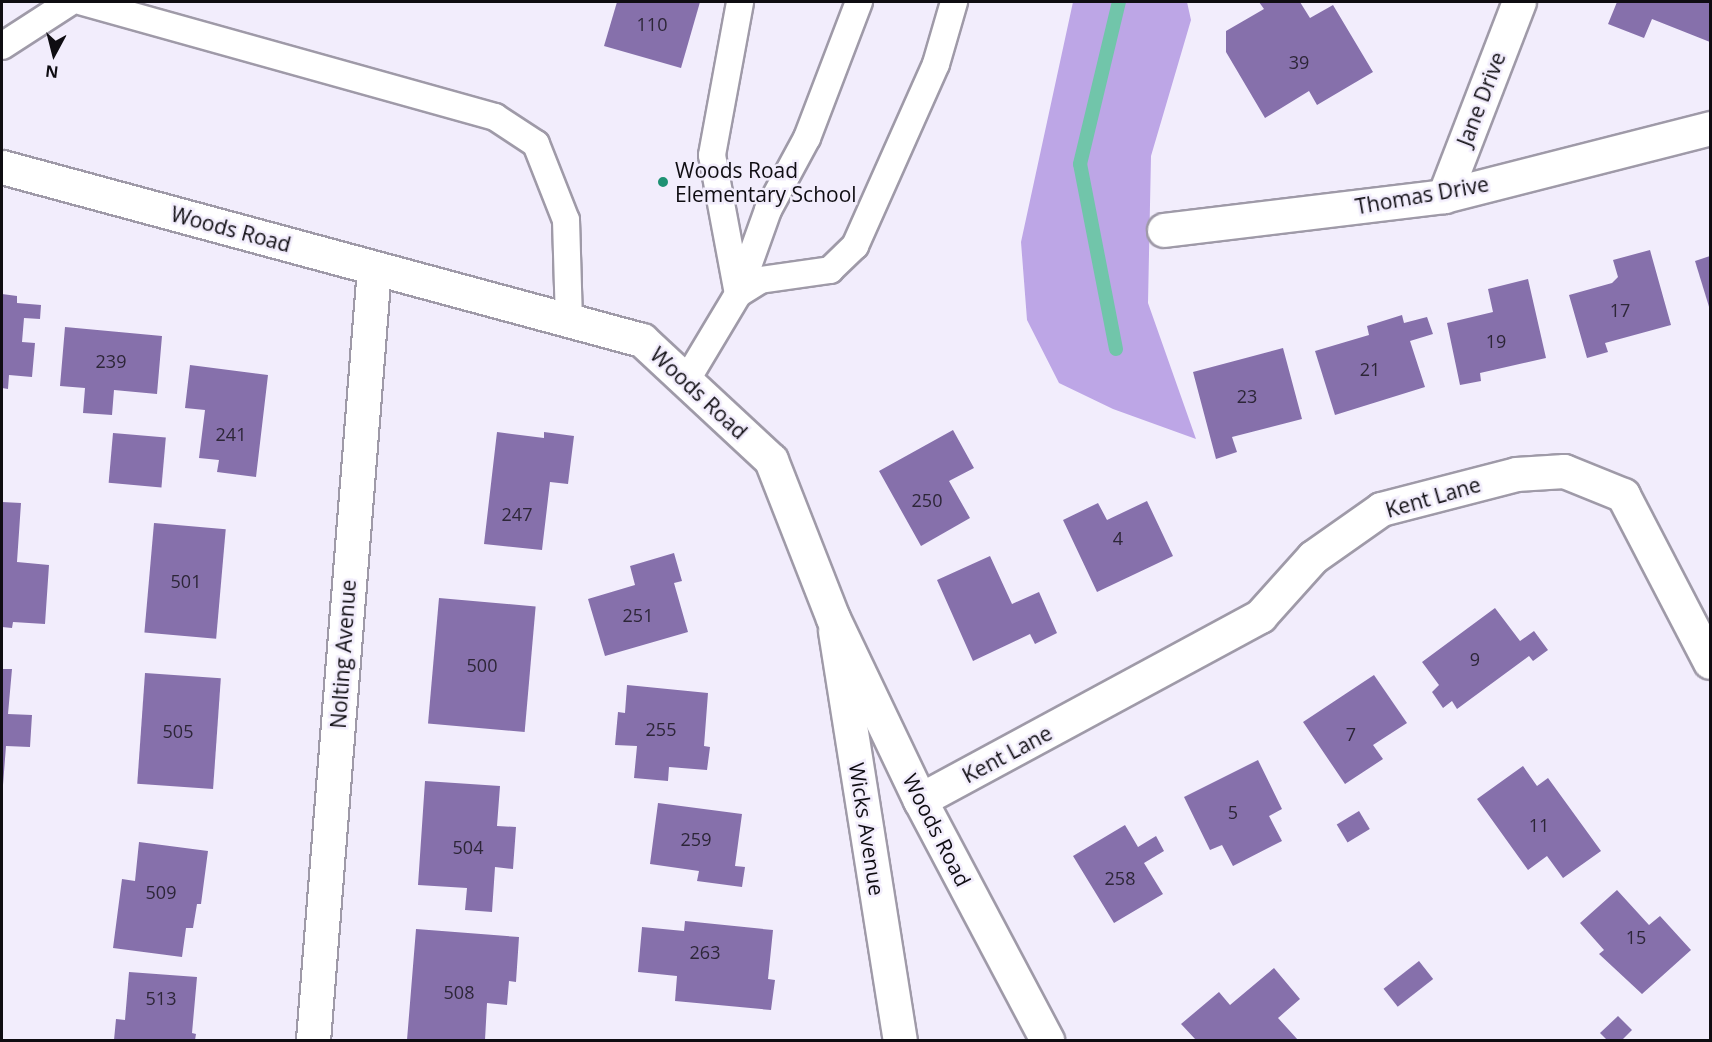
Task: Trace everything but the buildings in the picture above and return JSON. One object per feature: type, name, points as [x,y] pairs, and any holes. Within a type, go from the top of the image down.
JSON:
[{"type":"street","name":"Jane Drive","points":[[1443,196],[1519,2]]},
{"type":"street","name":"Thomas Drive","points":[[1164,230],[1443,196],[1710,128]]},
{"type":"street","name":"Woods Road","points":[[2,167],[642,340],[771,460],[833,618],[920,800],[1040,1040]]},
{"type":"street","name":"Nolting Avenue","points":[[313,1041],[374,268]]},
{"type":"street","name":"Kent Lane","points":[[920,800],[1260,616],[1314,556],[1381,509],[1516,474],[1564,471],[1623,495],[1710,662]]},
{"type":"street","name":"Wicks Avenue","points":[[833,618],[900,1041]]},
{"type":"lane","points":[[2,46],[70,2]]},
{"type":"lane","points":[[83,2],[495,117],[536,144],[566,220],[569,321]]},
{"type":"lane","points":[[738,294],[712,154],[740,2]]},
{"type":"lane","points":[[686,381],[738,294],[768,210],[807,138],[858,2]]},
{"type":"lane","points":[[738,294],[760,280],[830,270],[855,246],[936,64],[954,2]]},
{"type":"shaded area","points":[[1073,2],[1187,2],[1191,20],[1151,156],[1148,303],[1196,439],[1113,409],[1059,383],[1027,320],[1021,242]]},
{"type":"waterway","points":[[1116,349],[1080,164],[1119,2]]},
{"type":"place","name":"Woods Road Elementary School","points":[[663,182]]}]
